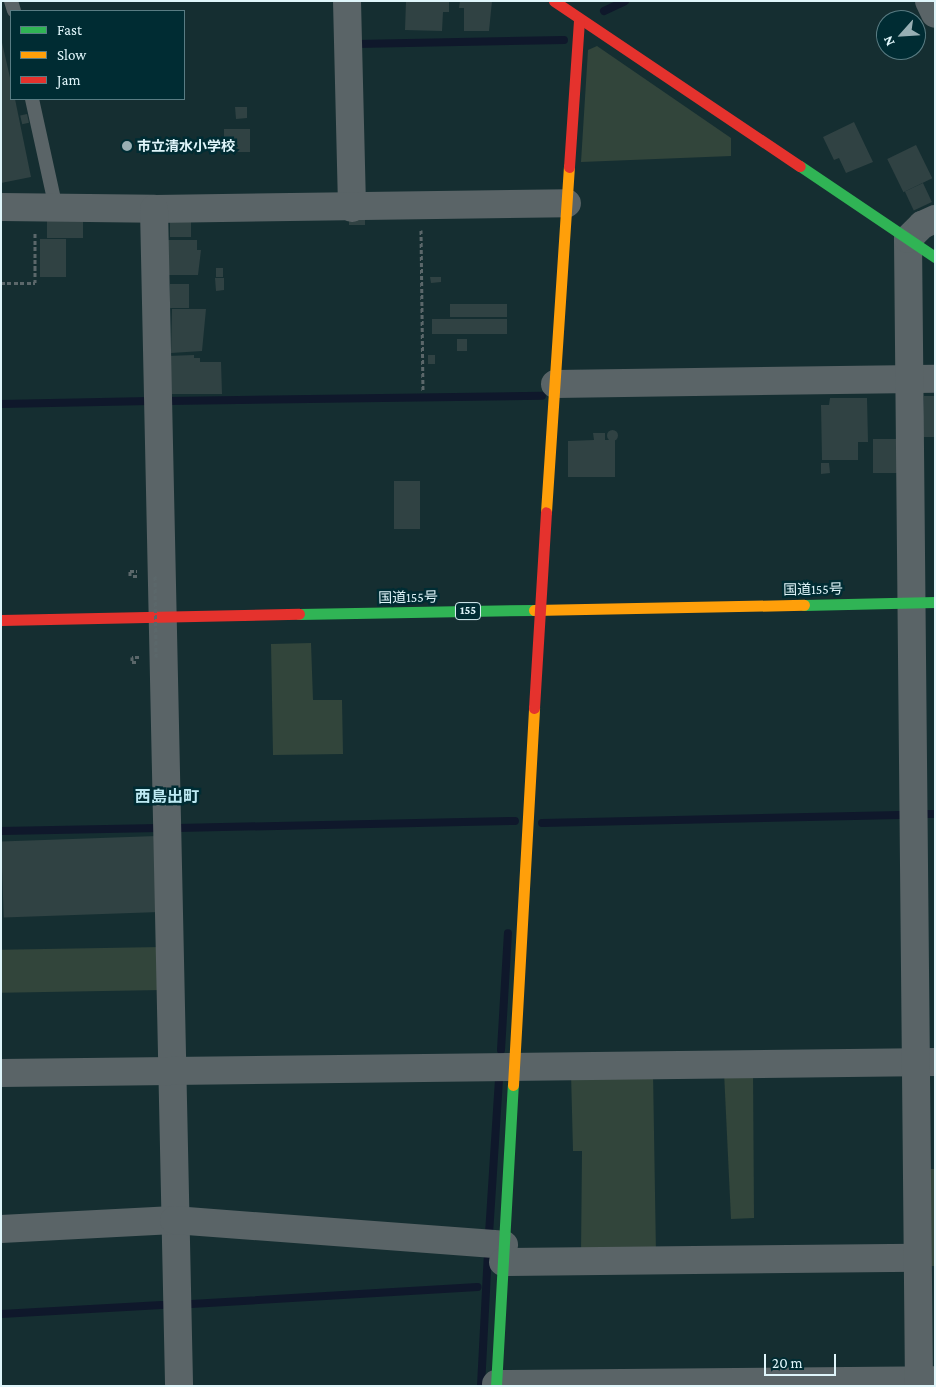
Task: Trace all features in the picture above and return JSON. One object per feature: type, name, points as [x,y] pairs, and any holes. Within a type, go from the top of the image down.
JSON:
[{"type":"main road","points":[[554,1],[935,257]]},
{"type":"main road","points":[[496,1385],[540,609],[579,19]]},
{"type":"main road","name":"国道155号","points":[[1,620],[922,602]]},
{"type":"street","points":[[346,1],[352,208]]},
{"type":"street","points":[[929,1],[935,14]]},
{"type":"street","points":[[1,207],[154,210],[567,203]]},
{"type":"street","points":[[154,210],[179,1386]]},
{"type":"street","points":[[496,1385],[924,1382],[917,1258],[925,1062],[922,602],[908,380],[908,239],[922,225],[935,219]]},
{"type":"street","points":[[555,384],[935,379]]},
{"type":"street","points":[[1,1073],[925,1062]]},
{"type":"street","points":[[1,1229],[174,1220],[504,1253],[917,1258]]},
{"type":"lane","points":[[32,100],[45,208]]},
{"type":"path","points":[[420,206],[423,392]]},
{"type":"path","points":[[1,284],[35,283],[45,208]]},
{"type":"path","points":[[154,576],[156,657]]},
{"type":"green space","points":[[597,46],[731,138],[731,156],[581,162],[588,50]]},
{"type":"green space","points":[[311,643],[313,700],[342,700],[343,754],[273,755],[271,644]]},
{"type":"green space","points":[[162,947],[163,990],[2,993],[1,950]]},
{"type":"green space","points":[[753,1071],[754,1218],[731,1219],[724,1072]]},
{"type":"green space","points":[[653,1072],[656,1254],[581,1254],[582,1151],[573,1151],[571,1073]]},
{"type":"green space","points":[[922,1169],[935,1169],[935,1266],[922,1266]]},
{"type":"building","points":[[406,1],[449,1],[449,12],[443,12],[442,31],[405,30]]},
{"type":"building","points":[[460,1],[492,1],[489,31],[464,31],[464,8],[459,8]]},
{"type":"building","points":[[1,38],[10,78],[10,100],[15,100],[31,177],[1,183]]},
{"type":"building","points":[[235,107],[247,107],[247,118],[236,119]]},
{"type":"building","points":[[27,114],[29,123],[22,124],[20,116]]},
{"type":"building","points":[[854,122],[873,162],[846,173],[839,158],[834,160],[823,137]]},
{"type":"building","points":[[224,129],[250,129],[250,152],[224,152]]},
{"type":"building","points":[[916,145],[932,178],[903,192],[887,159]]},
{"type":"building","points":[[923,183],[932,202],[914,210],[905,191]]},
{"type":"building","points":[[349,218],[365,218],[365,225],[349,225]]},
{"type":"building","points":[[47,219],[83,219],[83,238],[47,238]]},
{"type":"building","points":[[170,220],[191,220],[191,237],[170,237]]},
{"type":"building","points":[[40,239],[66,239],[66,277],[40,277]]},
{"type":"building","points":[[167,240],[197,240],[197,250],[201,250],[198,275],[168,275]]},
{"type":"building","points":[[216,268],[223,268],[223,277],[216,277]]},
{"type":"building","points":[[430,277],[441,277],[441,282],[431,283]]},
{"type":"building","points":[[215,278],[224,278],[224,290],[216,291]]},
{"type":"building","points":[[170,284],[189,284],[189,308],[170,308]]},
{"type":"building","points":[[450,304],[507,304],[507,317],[450,317]]},
{"type":"building","points":[[172,309],[206,309],[202,351],[171,353]]},
{"type":"building","points":[[432,319],[507,319],[507,334],[432,334]]},
{"type":"building","points":[[457,339],[467,339],[467,351],[457,351]]},
{"type":"building","points":[[194,355],[194,358],[200,358],[200,362],[221,362],[222,394],[168,394],[167,356]]},
{"type":"building","points":[[428,355],[435,355],[435,364],[428,364]]},
{"type":"building","points":[[924,396],[935,396],[935,437],[922,437]]},
{"type":"building","points":[[830,398],[867,398],[868,442],[858,442],[858,460],[822,460],[821,405],[829,405]]},
{"type":"building","points":[[610,430],[614,430],[617,435],[616,439],[610,440],[607,437],[607,433]]},
{"type":"building","points":[[593,433],[605,433],[605,440],[615,440],[615,477],[568,477],[568,441],[594,440]]},
{"type":"building","points":[[873,439],[900,439],[900,473],[873,473]]},
{"type":"building","points":[[821,463],[829,463],[830,473],[821,474]]},
{"type":"building","points":[[394,481],[420,481],[420,529],[394,529]]},
{"type":"building","points":[[157,836],[160,912],[4,917],[1,841]]},
{"type":"waterway","points":[[604,11],[625,1]]},
{"type":"waterway","points":[[356,44],[564,40]]},
{"type":"waterway","points":[[167,401],[542,396]]},
{"type":"waterway","points":[[1,404],[150,401]]},
{"type":"waterway","points":[[924,814],[935,814]]},
{"type":"waterway","points":[[542,823],[900,815]]},
{"type":"waterway","points":[[177,828],[515,821]]},
{"type":"waterway","points":[[1,831],[159,828]]},
{"type":"waterway","points":[[501,1050],[508,933]]},
{"type":"waterway","points":[[489,1234],[499,1078]]},
{"type":"waterway","points":[[481,1386],[488,1253]]},
{"type":"waterway","points":[[191,1304],[477,1287]]},
{"type":"waterway","points":[[1,1314],[162,1305]]},
{"type":"traffic: fast","points":[[800,166],[935,257]]},
{"type":"traffic: fast","points":[[804,605],[935,602]]},
{"type":"traffic: fast","points":[[299,614],[534,610]]},
{"type":"traffic: fast","points":[[496,1386],[513,1085]]},
{"type":"traffic: slow","points":[[546,512],[569,167]]},
{"type":"traffic: slow","points":[[534,610],[804,605]]},
{"type":"traffic: slow","points":[[513,1085],[534,708]]},
{"type":"traffic: jam","points":[[554,1],[800,166]]},
{"type":"traffic: jam","points":[[569,167],[579,19]]},
{"type":"traffic: jam","points":[[534,708],[546,512]]},
{"type":"traffic: jam","points":[[1,620],[299,614]]},
{"type":"place","name":"市立清水小学校","points":[[127,146]]},
{"type":"district","name":"西島出町","points":[[167,797]]}]
